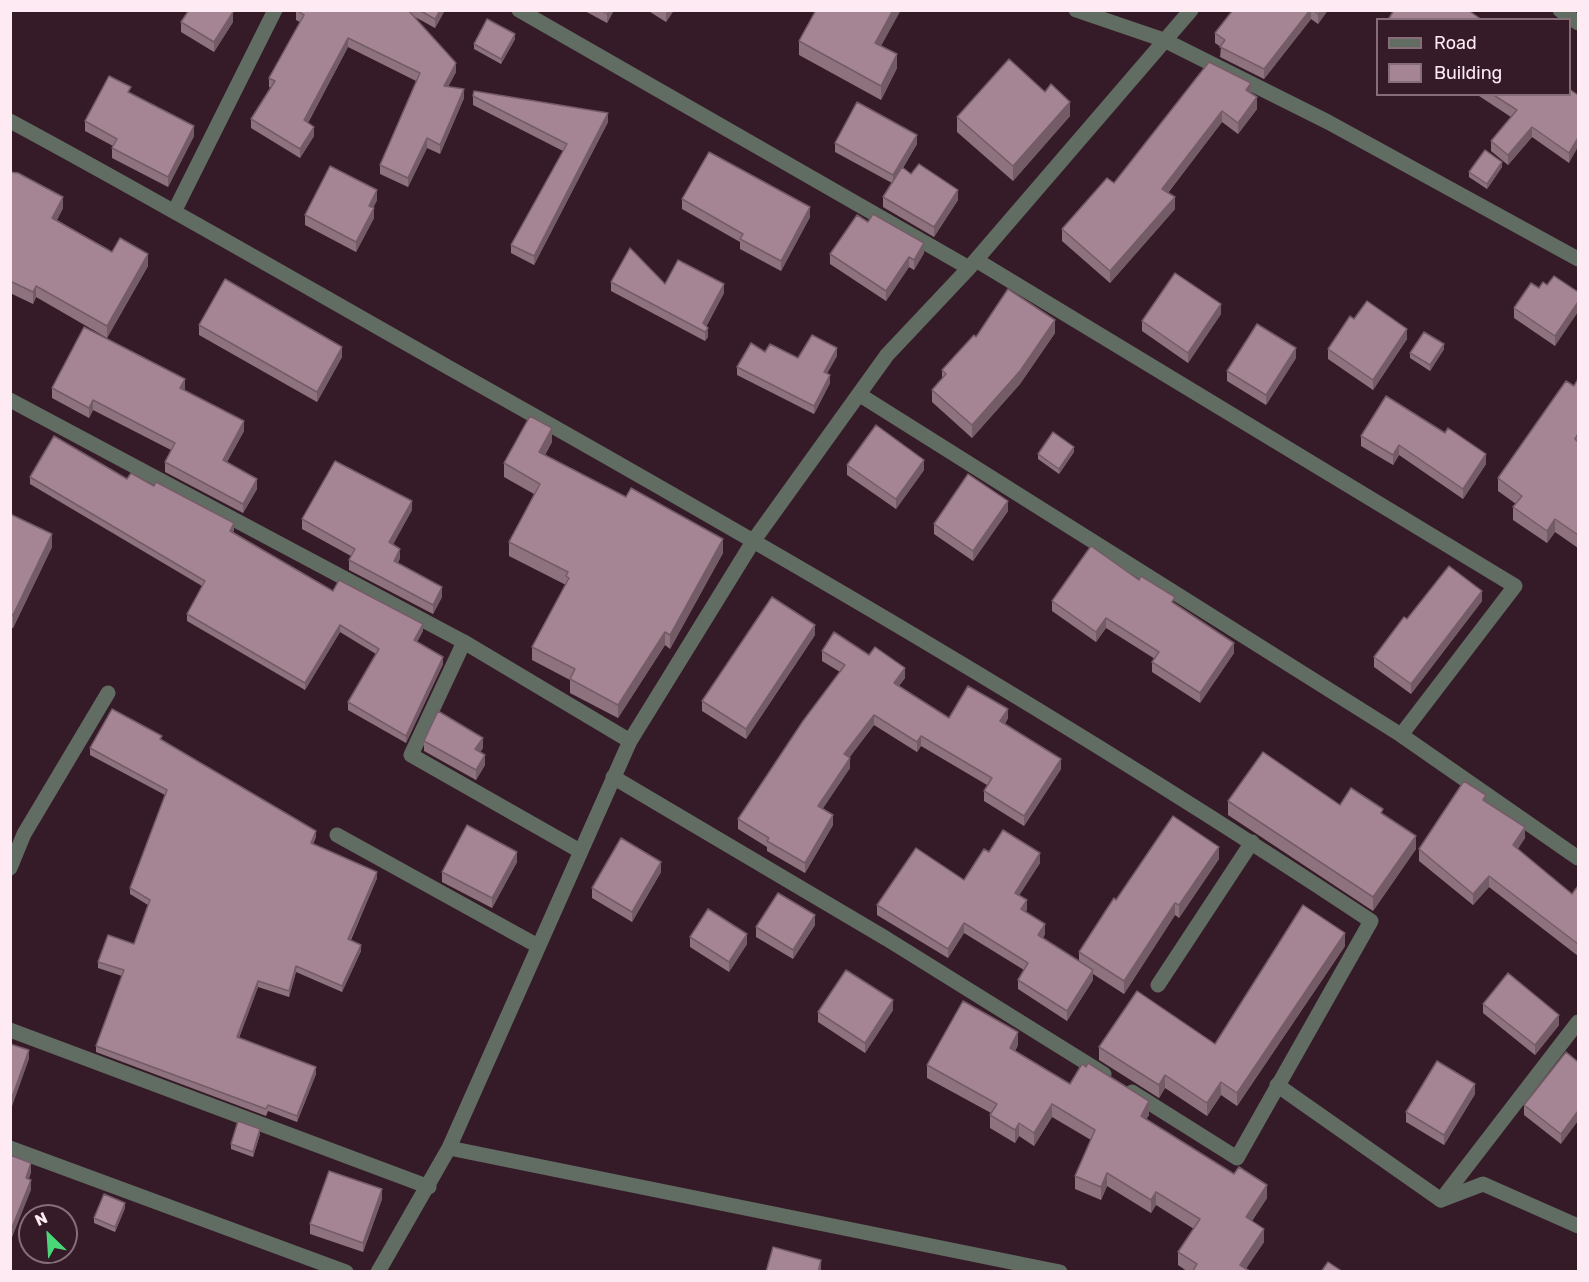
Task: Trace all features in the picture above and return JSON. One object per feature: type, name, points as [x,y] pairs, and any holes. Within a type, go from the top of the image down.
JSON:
[{"type":"street","points":[[175,210],[275,10]]},
{"type":"street","points":[[519,10],[973,264],[1515,586],[1401,735]]},
{"type":"street","points":[[1076,10],[1164,40],[1328,122],[1578,259]]},
{"type":"street","points":[[378,1272],[429,1187],[449,1148],[630,741],[754,540],[887,355],[973,264],[1191,10]]},
{"type":"street","points":[[1560,10],[1578,23]]},
{"type":"street","points":[[10,121],[175,210],[364,320],[754,540],[1252,842],[1371,921],[1237,1158],[886,939],[613,777]]},
{"type":"street","points":[[860,395],[1401,735],[1578,858]]},
{"type":"street","points":[[10,400],[464,642],[630,741]]},
{"type":"street","points":[[464,642],[411,755],[580,850]]},
{"type":"street","points":[[10,868],[24,834],[108,693]]},
{"type":"street","points":[[337,835],[538,946]]},
{"type":"street","points":[[1158,985],[1252,842]]},
{"type":"street","points":[[1441,1200],[1578,1022]]},
{"type":"street","points":[[10,1030],[429,1187]]},
{"type":"street","points":[[1277,1085],[1441,1200]]},
{"type":"street","points":[[10,1148],[346,1272]]},
{"type":"street","points":[[449,1148],[1060,1272]]},
{"type":"street","points":[[1441,1200],[1483,1184],[1578,1226]]},
{"type":"building","points":[[189,10],[230,10],[233,12],[214,42],[181,22]]},
{"type":"building","points":[[296,10],[408,10],[456,63],[444,86],[464,89],[440,145],[427,138],[408,178],[380,165],[420,73],[348,38],[304,120],[314,127],[300,149],[251,119],[275,81],[269,78],[304,15]]},
{"type":"building","points":[[419,10],[440,10],[435,19]]},
{"type":"building","points":[[816,10],[893,10],[875,43],[897,54],[881,86],[799,41]]},
{"type":"building","points":[[1233,10],[1310,10],[1264,69],[1220,47],[1225,40],[1215,33]]},
{"type":"building","points":[[1394,10],[1468,10],[1479,18],[1389,18]]},
{"type":"building","points":[[487,19],[515,34],[501,59],[474,44]]},
{"type":"building","points":[[1009,59],[1045,92],[1051,84],[1070,102],[1013,166],[957,117]]},
{"type":"building","points":[[1209,62],[1251,83],[1246,90],[1257,97],[1238,123],[1222,111],[1162,189],[1175,197],[1110,271],[1062,229],[1107,178],[1114,183]]},
{"type":"building","points":[[109,76],[131,87],[128,92],[194,126],[168,177],[112,148],[117,139],[85,121]]},
{"type":"building","points":[[1571,90],[1578,95],[1578,138],[1569,153],[1532,127],[1508,155],[1491,141],[1517,110],[1495,96],[1571,96]]},
{"type":"building","points":[[474,91],[608,113],[534,256],[511,245],[567,144],[473,96]]},
{"type":"building","points":[[857,102],[917,135],[893,175],[835,143]]},
{"type":"building","points":[[1485,150],[1502,162],[1487,184],[1469,172]]},
{"type":"building","points":[[709,152],[810,207],[781,261],[740,239],[743,234],[682,199]]},
{"type":"building","points":[[919,164],[958,190],[934,227],[883,197],[902,167],[911,174]]},
{"type":"building","points":[[330,166],[377,190],[369,206],[374,208],[356,242],[305,215]]},
{"type":"building","points":[[10,172],[18,173],[63,197],[52,218],[112,252],[120,238],[148,254],[107,326],[36,286],[33,292],[10,281]]},
{"type":"building","points":[[873,214],[924,243],[914,260],[909,257],[886,291],[830,254],[857,215],[868,222]]},
{"type":"building","points":[[630,248],[665,284],[678,260],[724,284],[703,323],[708,328],[705,332],[611,282]]},
{"type":"building","points":[[1175,273],[1221,304],[1188,353],[1142,321]]},
{"type":"building","points":[[1554,276],[1578,292],[1578,302],[1555,336],[1514,308],[1531,283],[1539,288],[1543,282],[1547,285]]},
{"type":"building","points":[[225,279],[342,347],[317,392],[199,325]]},
{"type":"building","points":[[1008,289],[1055,320],[1020,371],[972,425],[932,390],[946,374],[942,370],[974,335],[976,337]]},
{"type":"building","points":[[1367,301],[1407,329],[1373,380],[1328,349],[1350,316],[1354,319]]},
{"type":"building","points":[[1257,324],[1296,348],[1266,395],[1227,371]]},
{"type":"building","points":[[84,327],[185,379],[180,388],[244,421],[223,460],[257,479],[243,504],[165,462],[175,443],[93,400],[89,408],[52,388]]},
{"type":"building","points":[[1424,332],[1444,344],[1430,365],[1410,353]]},
{"type":"building","points":[[812,335],[837,348],[824,372],[830,375],[814,406],[737,367],[751,343],[765,352],[770,344],[798,358]]},
{"type":"building","points":[[1578,379],[1578,434],[1575,439],[1578,442],[1578,535],[1555,519],[1547,531],[1513,507],[1522,496],[1498,478],[1566,381],[1574,386]]},
{"type":"building","points":[[1386,396],[1445,433],[1448,428],[1486,454],[1463,489],[1399,445],[1393,455],[1361,436]]},
{"type":"building","points":[[530,416],[552,428],[539,452],[626,497],[631,488],[723,539],[670,635],[665,632],[618,705],[570,679],[575,669],[532,647],[569,578],[566,576],[568,572],[509,542],[540,484],[504,463]]},
{"type":"building","points":[[876,425],[924,460],[896,499],[847,465]]},
{"type":"building","points":[[1053,432],[1074,447],[1059,469],[1038,454]]},
{"type":"building","points":[[54,436],[127,479],[131,473],[154,486],[156,482],[234,523],[230,531],[333,591],[339,580],[423,624],[414,640],[443,657],[406,736],[348,702],[379,649],[340,625],[305,683],[187,614],[205,581],[30,477]]},
{"type":"building","points":[[335,461],[412,501],[389,542],[400,549],[394,561],[442,587],[433,605],[349,560],[355,549],[302,519]]},
{"type":"building","points":[[968,474],[1008,501],[973,551],[934,524]]},
{"type":"building","points":[[10,514],[52,534],[13,615],[10,614]]},
{"type":"building","points":[[1091,546],[1139,580],[1141,576],[1175,597],[1172,602],[1234,643],[1200,693],[1152,662],[1159,652],[1106,618],[1096,632],[1052,601]]},
{"type":"building","points":[[1449,566],[1482,591],[1411,684],[1374,657],[1404,617],[1407,619]]},
{"type":"building","points":[[772,597],[815,625],[746,729],[702,701]]},
{"type":"building","points":[[834,632],[869,655],[875,647],[905,668],[894,683],[949,718],[968,686],[1008,709],[1000,721],[1061,759],[1024,816],[984,791],[992,778],[921,736],[917,742],[874,715],[844,754],[850,758],[818,806],[833,815],[805,863],[767,841],[769,838],[738,819],[803,721],[845,665],[822,651]]},
{"type":"building","points":[[112,709],[162,736],[160,739],[316,831],[311,843],[377,872],[348,939],[361,945],[342,986],[296,966],[289,991],[258,981],[237,1037],[316,1067],[297,1116],[268,1105],[266,1109],[96,1046],[124,970],[98,962],[108,935],[134,944],[150,900],[130,888],[167,790],[90,748]]},
{"type":"building","points":[[438,711],[483,738],[475,749],[485,755],[476,770],[424,741]]},
{"type":"building","points":[[1263,752],[1340,805],[1351,788],[1383,809],[1381,813],[1416,836],[1373,897],[1228,801]]},
{"type":"building","points":[[1464,781],[1486,795],[1483,800],[1525,827],[1513,845],[1572,894],[1578,886],[1578,944],[1489,876],[1473,894],[1419,849]]},
{"type":"building","points":[[1173,816],[1219,847],[1179,905],[1175,903],[1124,981],[1079,952],[1114,898],[1116,900]]},
{"type":"building","points":[[467,825],[517,852],[492,898],[442,872]]},
{"type":"building","points":[[1003,830],[1040,853],[1015,893],[1027,900],[1021,909],[1045,924],[1038,935],[1093,970],[1067,1011],[1018,980],[1028,963],[964,923],[948,949],[877,905],[916,848],[964,880],[984,849],[989,852]]},
{"type":"building","points":[[621,838],[661,862],[632,912],[592,888]]},
{"type":"building","points":[[778,893],[815,915],[793,950],[756,927]]},
{"type":"building","points":[[1303,905],[1345,933],[1237,1093],[1221,1082],[1207,1103],[1165,1075],[1159,1085],[1099,1047],[1137,991],[1215,1044]]},
{"type":"building","points":[[708,909],[747,934],[729,962],[690,937]]},
{"type":"building","points":[[846,970],[893,1000],[865,1043],[818,1012]]},
{"type":"building","points":[[1508,973],[1559,1015],[1535,1045],[1483,1004]]},
{"type":"building","points":[[963,1001],[1018,1032],[1010,1048],[1070,1084],[1082,1064],[1086,1067],[1088,1063],[1149,1101],[1141,1116],[1234,1174],[1239,1167],[1267,1185],[1246,1217],[1264,1229],[1240,1265],[1251,1272],[1192,1272],[1197,1264],[1178,1252],[1200,1219],[1156,1192],[1151,1200],[1107,1173],[1101,1187],[1075,1176],[1095,1130],[1052,1104],[1034,1133],[1019,1123],[1015,1130],[990,1115],[997,1104],[927,1065]]},
{"type":"building","points":[[10,1044],[29,1050],[10,1103]]},
{"type":"building","points":[[1566,1052],[1578,1062],[1578,1111],[1561,1134],[1524,1105]]},
{"type":"building","points":[[1437,1061],[1475,1084],[1444,1135],[1406,1112]]},
{"type":"building","points":[[238,1121],[260,1129],[253,1152],[231,1144]]},
{"type":"building","points":[[10,1155],[31,1163],[26,1178],[31,1180],[21,1204],[18,1204],[18,1212],[11,1230]]},
{"type":"building","points":[[329,1171],[382,1189],[363,1243],[310,1224]]},
{"type":"building","points":[[104,1194],[125,1203],[115,1227],[94,1218]]},
{"type":"building","points":[[773,1247],[821,1260],[818,1272],[766,1272]]},
{"type":"building","points":[[1328,1262],[1343,1272],[1321,1272]]}]
